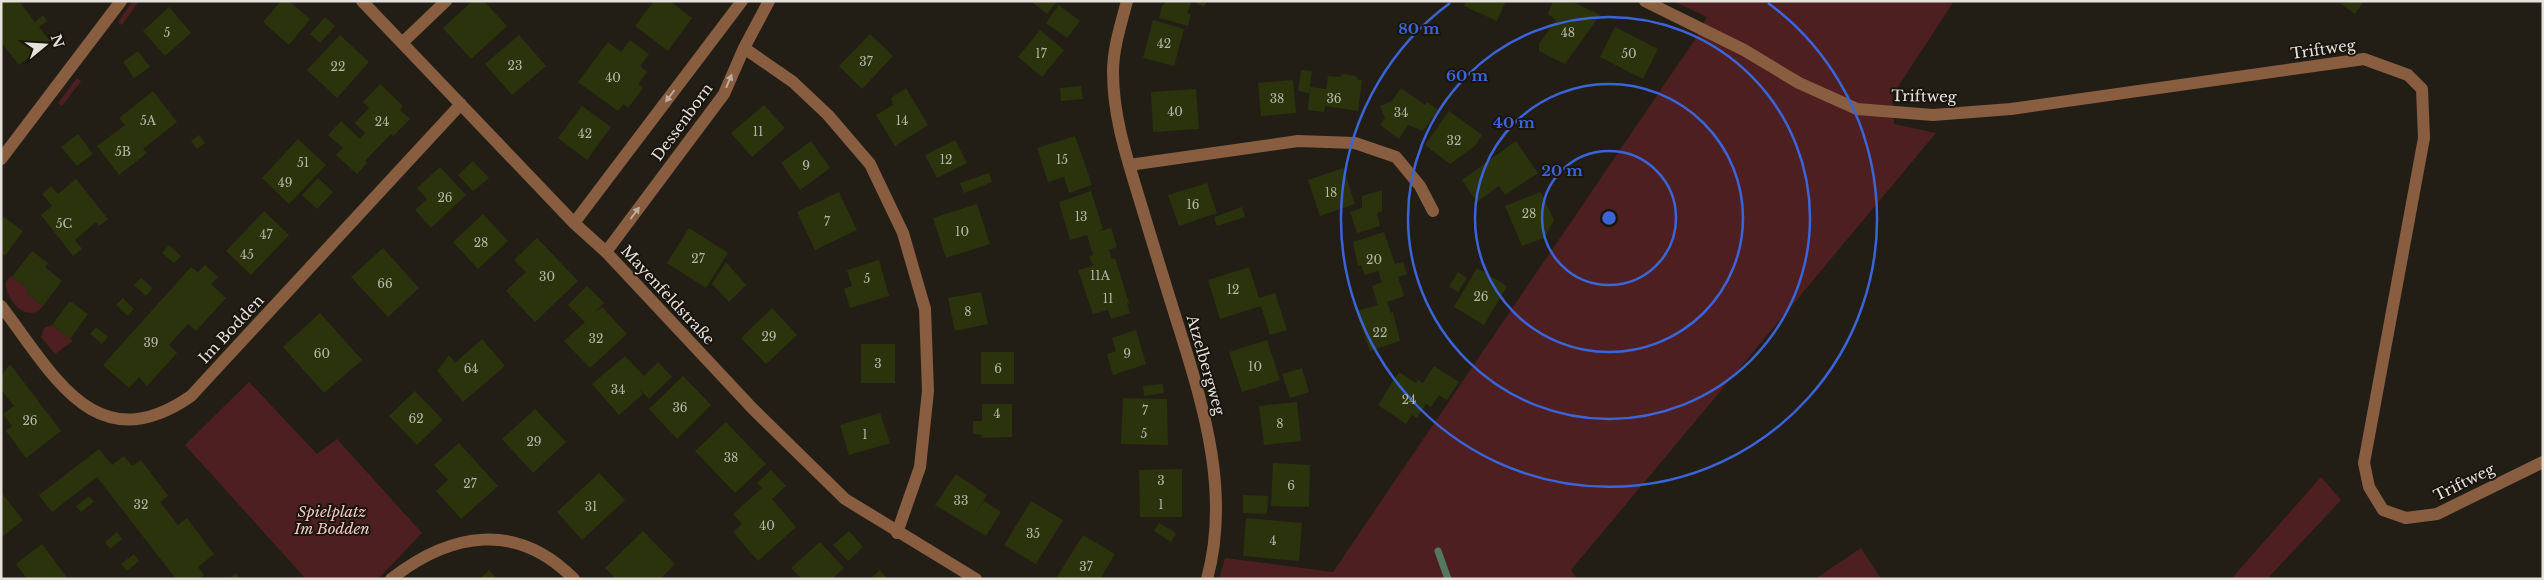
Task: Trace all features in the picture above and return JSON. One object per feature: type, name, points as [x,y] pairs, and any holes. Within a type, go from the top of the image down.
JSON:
[{"type":"street","points":[[1,159],[121,1]]},
{"type":"street","name":"Mayenfeldstraße","points":[[362,1],[574,223],[606,252],[753,410],[845,499],[897,533],[976,579]]},
{"type":"street","points":[[402,43],[446,1]]},
{"type":"street","name":"Dessenborn","points":[[574,223],[742,1]]},
{"type":"street","name":"Dessenborn","points":[[606,252],[724,94],[744,48],[769,1]]},
{"type":"street","name":"Atzelbergweg","points":[[1127,1],[1116,41],[1113,70],[1115,113],[1129,165],[1202,402],[1215,467],[1215,532],[1208,579]]},
{"type":"street","name":"Triftweg","points":[[1645,1],[1744,50],[1799,83],[1856,108],[1933,115],[2011,109],[2364,59],[2408,75],[2422,89],[2424,138],[2364,463],[2370,487],[2384,510],[2406,518],[2437,514],[2543,462]]},
{"type":"street","points":[[744,48],[794,82],[828,115],[870,164],[903,233],[925,309],[928,392],[920,467],[897,533]]},
{"type":"street","name":"Im Bodden","points":[[1,306],[71,397],[92,411],[121,420],[147,418],[174,408],[191,396],[461,104]]},
{"type":"street","points":[[1129,165],[1298,141],[1355,142],[1396,157],[1420,186],[1432,211]]},
{"type":"street","points":[[391,579],[413,562],[438,549],[468,540],[500,541],[531,548],[562,566],[574,579]]},
{"type":"green space","points":[[133,1],[139,1],[122,25],[118,22]]},
{"type":"green space","points":[[1673,1],[1954,1],[1892,96],[1894,124],[1936,133],[1571,570],[1577,579],[1219,579],[1225,558],[1333,572],[1694,41],[1707,17]]},
{"type":"green space","points":[[77,78],[81,81],[62,106],[58,103]]},
{"type":"green space","points":[[11,276],[28,289],[26,293],[43,306],[37,311],[30,313],[18,307],[6,288],[6,282]]},
{"type":"green space","points":[[52,325],[73,341],[55,354],[41,337],[44,328]]},
{"type":"green space","name":"Spielplatz Im Bodden","points":[[249,382],[317,454],[337,439],[422,533],[378,579],[306,579],[185,445]]},
{"type":"green space","points":[[2321,477],[2341,500],[2267,579],[2231,579]]},
{"type":"green space","points":[[1861,548],[1881,579],[1815,579]]},
{"type":"building","points":[[1,1],[19,1],[35,22],[43,15],[47,21],[39,27],[50,41],[19,65],[1,42]]},
{"type":"building","points":[[281,1],[289,1],[310,19],[289,45],[263,22]]},
{"type":"building","points":[[472,1],[484,1],[507,26],[471,59],[443,28]]},
{"type":"building","points":[[654,1],[670,1],[692,18],[668,51],[635,26]]},
{"type":"building","points":[[1031,1],[1057,1],[1047,14]]},
{"type":"building","points":[[1167,1],[1192,1],[1187,13],[1191,14],[1188,26],[1159,18],[1162,6]]},
{"type":"building","points":[[1193,1],[1207,1],[1204,7]]},
{"type":"building","points":[[1466,1],[1506,1],[1497,21],[1464,6]]},
{"type":"building","points":[[1553,1],[1571,1],[1600,15],[1565,64],[1539,51],[1539,44],[1556,20],[1548,14]]},
{"type":"building","points":[[2337,1],[2364,1],[2355,14]]},
{"type":"building","points":[[1059,5],[1080,21],[1067,38],[1046,23]]},
{"type":"building","points":[[169,7],[191,33],[165,56],[143,31]]},
{"type":"building","points":[[325,17],[335,26],[320,43],[310,34]]},
{"type":"building","points":[[1153,20],[1184,29],[1174,66],[1143,58]]},
{"type":"building","points":[[1615,27],[1658,49],[1643,79],[1600,57]]},
{"type":"building","points":[[1040,30],[1064,50],[1042,77],[1018,57]]},
{"type":"building","points":[[870,34],[893,56],[862,89],[839,66]]},
{"type":"building","points":[[340,35],[369,62],[337,98],[307,70]]},
{"type":"building","points":[[519,35],[546,66],[512,95],[485,64]]},
{"type":"building","points":[[630,40],[649,54],[640,66],[647,72],[638,84],[643,88],[628,108],[624,104],[618,111],[578,82],[608,42],[621,52]]},
{"type":"building","points":[[138,51],[150,67],[134,78],[123,62]]},
{"type":"building","points":[[1301,70],[1312,71],[1309,93],[1298,91]]},
{"type":"building","points":[[1343,74],[1356,76],[1358,80],[1362,80],[1358,111],[1325,106],[1324,112],[1308,110],[1310,87],[1326,89],[1328,76],[1340,77]]},
{"type":"building","points":[[1293,80],[1296,113],[1261,116],[1258,83]]},
{"type":"building","points":[[380,84],[403,106],[400,110],[410,119],[393,136],[391,134],[365,161],[367,163],[357,174],[336,155],[343,148],[328,135],[341,121],[360,139],[365,133],[355,123],[369,108],[363,102]]},
{"type":"building","points":[[1081,86],[1083,99],[1061,101],[1060,88]]},
{"type":"building","points":[[906,88],[928,125],[895,146],[876,115],[893,105],[891,98]]},
{"type":"building","points":[[1401,88],[1425,105],[1427,102],[1438,110],[1423,131],[1408,125],[1399,139],[1380,125],[1385,118],[1380,106],[1392,101]]},
{"type":"building","points":[[1196,89],[1199,129],[1153,132],[1151,92]]},
{"type":"building","points":[[153,91],[177,122],[143,149],[147,153],[119,175],[97,146],[125,125],[119,118]]},
{"type":"building","points":[[764,105],[785,128],[752,157],[731,133]]},
{"type":"building","points":[[582,106],[611,127],[587,160],[558,138]]},
{"type":"building","points":[[1449,111],[1482,135],[1475,146],[1450,164],[1425,145]]},
{"type":"building","points":[[78,134],[93,154],[77,166],[61,147]]},
{"type":"building","points":[[199,135],[205,143],[197,149],[191,141]]},
{"type":"building","points":[[1075,136],[1092,185],[1069,193],[1064,177],[1048,182],[1037,148]]},
{"type":"building","points":[[298,139],[326,165],[289,204],[262,178]]},
{"type":"building","points":[[955,140],[967,163],[937,178],[925,155]]},
{"type":"building","points":[[811,141],[830,168],[800,190],[781,163]]},
{"type":"building","points":[[1516,141],[1538,173],[1505,195],[1499,186],[1477,202],[1462,180]]},
{"type":"building","points":[[473,161],[489,178],[473,191],[458,175]]},
{"type":"building","points":[[440,167],[466,195],[431,228],[415,210],[427,199],[417,188]]},
{"type":"building","points":[[1343,168],[1355,204],[1320,216],[1308,180]]},
{"type":"building","points":[[989,173],[992,182],[964,193],[960,183]]},
{"type":"building","points":[[318,178],[333,192],[317,209],[302,195]]},
{"type":"building","points":[[76,179],[108,219],[99,226],[96,222],[75,240],[82,249],[73,256],[41,215],[52,206],[42,194],[51,186],[58,194]]},
{"type":"building","points":[[1207,183],[1217,213],[1179,226],[1168,195]]},
{"type":"building","points":[[1382,190],[1382,211],[1377,213],[1380,226],[1357,233],[1350,212],[1362,208],[1362,196]]},
{"type":"building","points":[[1091,191],[1103,229],[1097,232],[1111,228],[1117,247],[1109,250],[1112,259],[1115,258],[1129,303],[1127,303],[1130,313],[1111,319],[1108,310],[1093,314],[1078,270],[1093,266],[1089,256],[1093,255],[1087,235],[1070,240],[1059,202]]},
{"type":"building","points":[[839,192],[857,230],[815,250],[797,212]]},
{"type":"building","points":[[1541,192],[1554,220],[1544,238],[1522,246],[1505,206]]},
{"type":"building","points":[[977,204],[990,244],[946,258],[933,218]]},
{"type":"building","points":[[1242,207],[1245,217],[1217,226],[1214,217]]},
{"type":"building","points":[[264,211],[289,235],[251,275],[226,251]]},
{"type":"building","points":[[483,214],[508,241],[478,269],[453,242]]},
{"type":"building","points":[[4,217],[23,231],[5,256],[1,253],[1,220]]},
{"type":"building","points":[[689,228],[728,253],[706,288],[667,263]]},
{"type":"building","points":[[1384,232],[1395,264],[1403,262],[1407,274],[1398,277],[1404,296],[1387,302],[1391,313],[1393,312],[1400,341],[1370,351],[1356,311],[1378,305],[1372,286],[1382,282],[1378,271],[1365,275],[1361,265],[1358,266],[1353,242]]},
{"type":"building","points":[[537,238],[578,281],[535,322],[506,291],[526,272],[514,260]]},
{"type":"building","points":[[169,245],[181,256],[174,263],[162,253]]},
{"type":"building","points":[[383,248],[419,288],[388,317],[351,277]]},
{"type":"building","points":[[32,251],[48,263],[45,267],[62,281],[43,306],[26,293],[28,289],[12,277]]},
{"type":"building","points":[[879,260],[889,296],[850,308],[844,289],[852,286],[847,270]]},
{"type":"building","points":[[726,262],[746,285],[729,302],[712,284]]},
{"type":"building","points":[[205,265],[218,277],[211,284],[226,298],[196,331],[188,324],[169,345],[177,353],[147,386],[139,377],[129,388],[103,365],[191,267],[198,272]]},
{"type":"building","points":[[1249,267],[1259,298],[1275,293],[1287,330],[1270,335],[1261,306],[1220,319],[1208,280]]},
{"type":"building","points":[[1477,268],[1507,286],[1484,325],[1454,307]]},
{"type":"building","points":[[1458,272],[1467,278],[1458,292],[1449,287]]},
{"type":"building","points":[[141,278],[153,288],[146,296],[134,285]]},
{"type":"building","points":[[587,286],[604,303],[594,313],[602,307],[627,334],[590,368],[564,341],[585,322],[568,305]]},
{"type":"building","points":[[981,292],[988,324],[955,331],[948,298]]},
{"type":"building","points":[[123,298],[134,309],[128,316],[116,305]]},
{"type":"building","points":[[70,301],[88,314],[70,339],[52,325]]},
{"type":"building","points":[[772,308],[797,335],[766,364],[741,338]]},
{"type":"building","points":[[320,313],[362,360],[324,393],[283,347]]},
{"type":"building","points":[[96,327],[108,337],[102,344],[90,334]]},
{"type":"building","points":[[1136,330],[1146,364],[1113,375],[1107,354],[1116,351],[1112,338]]},
{"type":"building","points":[[482,339],[505,366],[463,402],[437,371],[449,355],[455,363]]},
{"type":"building","points":[[1267,340],[1280,380],[1242,392],[1229,352]]},
{"type":"building","points":[[861,344],[895,344],[895,383],[861,383]]},
{"type":"building","points":[[981,352],[1014,352],[1014,384],[981,384]]},
{"type":"building","points":[[625,356],[644,376],[658,362],[672,377],[649,399],[638,387],[643,394],[619,415],[592,384]]},
{"type":"building","points":[[10,364],[61,431],[26,458],[6,431],[12,426],[3,414],[14,406],[1,389],[1,376]]},
{"type":"building","points":[[1434,366],[1459,382],[1447,400],[1439,395],[1431,407],[1426,404],[1417,418],[1412,415],[1406,424],[1378,405],[1399,372],[1416,383],[1418,380],[1423,383]]},
{"type":"building","points":[[1302,368],[1309,392],[1290,398],[1282,374]]},
{"type":"building","points":[[683,376],[711,405],[677,439],[649,409]]},
{"type":"building","points":[[1163,384],[1164,393],[1144,396],[1143,386]]},
{"type":"building","points":[[415,391],[443,420],[417,445],[389,416]]},
{"type":"building","points":[[1123,398],[1167,399],[1168,445],[1121,444]]},
{"type":"building","points":[[1297,402],[1301,441],[1264,445],[1259,406]]},
{"type":"building","points":[[982,404],[1012,404],[1012,437],[981,438],[982,435],[973,434],[973,421],[982,421]]},
{"type":"building","points":[[535,409],[566,442],[533,473],[502,439]]},
{"type":"building","points":[[880,413],[890,443],[849,455],[840,425]]},
{"type":"building","points":[[726,422],[766,464],[735,493],[695,451]]},
{"type":"building","points":[[459,443],[498,486],[461,519],[436,491],[448,480],[434,465]]},
{"type":"building","points":[[99,449],[112,465],[124,456],[132,466],[141,460],[168,496],[160,502],[178,525],[187,518],[214,554],[198,567],[204,575],[199,579],[176,579],[97,477],[52,512],[39,495]]},
{"type":"building","points":[[1273,463],[1310,465],[1309,507],[1271,506]]},
{"type":"building","points":[[1182,469],[1182,517],[1140,517],[1139,470]]},
{"type":"building","points":[[771,470],[786,486],[772,499],[796,527],[758,561],[733,532],[742,524],[733,514],[762,488],[757,483]]},
{"type":"building","points":[[599,473],[625,500],[582,540],[557,512]]},
{"type":"building","points":[[956,474],[987,495],[974,515],[984,501],[1001,512],[986,536],[935,505]]},
{"type":"building","points":[[1,492],[23,520],[1,538]]},
{"type":"building","points":[[1243,495],[1268,496],[1267,514],[1243,513]]},
{"type":"building","points":[[89,496],[94,502],[81,512],[76,506]]},
{"type":"building","points":[[1031,501],[1063,520],[1036,564],[1004,545]]},
{"type":"building","points":[[1246,518],[1302,523],[1299,561],[1243,556]]},
{"type":"building","points":[[1159,523],[1176,533],[1171,542],[1154,531]]},
{"type":"building","points":[[643,531],[675,564],[660,579],[616,579],[605,568]]},
{"type":"building","points":[[849,531],[863,547],[848,561],[833,545]]},
{"type":"building","points":[[117,532],[122,539],[110,549],[105,542]]},
{"type":"building","points":[[1083,535],[1115,554],[1100,579],[1061,579],[1057,577]]},
{"type":"building","points":[[820,542],[844,568],[832,579],[802,579],[791,568]]},
{"type":"building","points":[[42,544],[68,579],[27,579],[16,564]]},
{"type":"building","points":[[134,554],[139,561],[127,571],[121,564]]},
{"type":"building","points":[[489,570],[497,579],[480,579]]},
{"type":"building","points":[[880,570],[887,579],[870,579]]},
{"type":"building","points":[[236,573],[240,579],[229,579]]},
{"type":"waterway","points":[[1438,551],[1448,579]]}]
